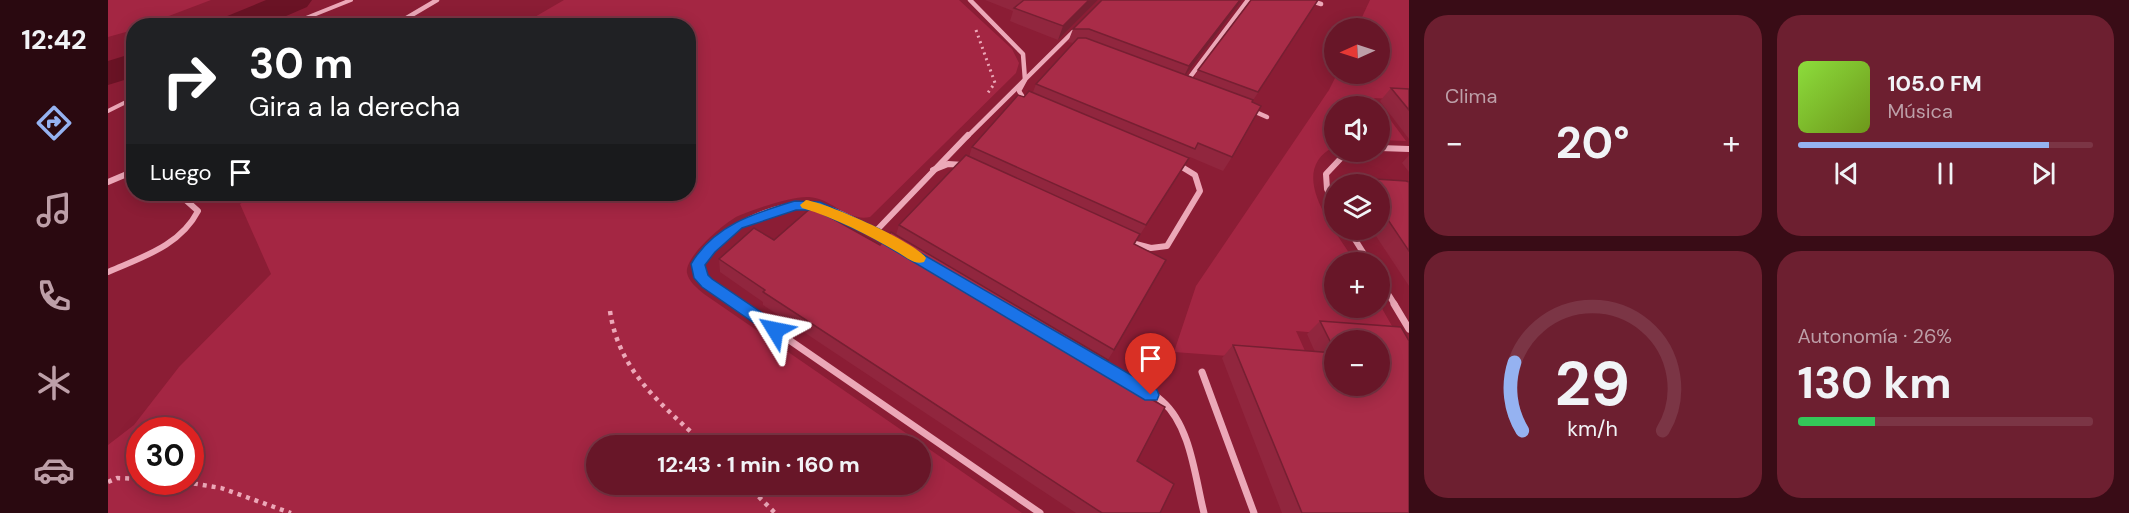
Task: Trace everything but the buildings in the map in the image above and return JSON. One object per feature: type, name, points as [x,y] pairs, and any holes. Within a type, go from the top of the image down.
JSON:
[{"type":"street","points":[[407,18],[437,0]]},
{"type":"street","points":[[970,0],[1020,49],[1026,65],[1025,80],[1020,94],[1033,104]]},
{"type":"street","points":[[1195,89],[1184,85],[1248,0]]},
{"type":"street","points":[[1308,0],[1321,4]]},
{"type":"street","points":[[875,232],[933,170],[1081,24]]},
{"type":"street","points":[[1057,47],[1069,45]]},
{"type":"street","points":[[1247,109],[1267,117]]},
{"type":"street","points":[[1390,148],[1409,149]]},
{"type":"street","points":[[1326,174],[1337,162]]},
{"type":"street","points":[[1122,240],[1150,248],[1162,248],[1169,243],[1200,191],[1195,175],[1175,163]]},
{"type":"street","points":[[933,170],[948,164],[967,166]]},
{"type":"street","points":[[108,182],[126,174]]},
{"type":"street","points":[[108,272],[174,240],[188,229],[198,211],[187,201]]},
{"type":"street","points":[[895,244],[875,232],[815,206],[795,206],[738,225],[701,257],[698,271],[707,283],[1041,513]]},
{"type":"street","points":[[1390,298],[1409,329]]},
{"type":"street","points":[[1090,359],[1151,395],[1170,409],[1182,434],[1204,513]]},
{"type":"street","points":[[1202,372],[1254,513]]},
{"type":"lane","points":[[306,18],[351,0]]},
{"type":"lane","points":[[108,111],[126,102]]},
{"type":"path","points":[[971,23],[995,82],[986,93],[1002,103]]},
{"type":"path","points":[[610,311],[614,338],[630,370],[695,435]]},
{"type":"path","points":[[108,482],[117,478],[126,478]]},
{"type":"path","points":[[204,485],[221,488],[291,513]]},
{"type":"path","points":[[757,495],[775,513]]},
{"type":"shaded area","points":[[108,0],[211,0],[163,18],[126,18],[126,32],[108,37]]},
{"type":"shaded area","points":[[564,0],[959,0],[1012,49],[1019,63],[1016,73],[870,217],[854,216],[825,201],[809,197],[754,210],[738,216],[706,241],[692,258],[687,273],[691,282],[704,294],[909,435],[586,435],[586,495],[931,495],[931,450],[1022,513],[108,513],[108,445],[126,431],[126,495],[204,495],[204,417],[140,417],[179,367],[271,274],[240,204],[245,201],[696,201],[696,18],[533,18]]},
{"type":"shaded area","points":[[1370,0],[1409,0],[1409,100],[1390,99],[1390,96],[1325,96],[1332,84],[1390,84],[1390,18],[1362,18]]},
{"type":"shaded area","points":[[1324,97],[1324,154],[1320,157],[1314,171],[1314,186],[1324,212],[1324,240],[1341,240],[1349,252],[1324,252],[1324,318],[1387,318],[1400,340],[1390,339],[1390,330],[1324,330],[1324,333],[1296,331],[1310,362],[1174,352],[1196,286]]},
{"type":"shaded area","points":[[1390,119],[1406,141],[1390,140]]},
{"type":"waterway","points":[[251,18],[295,0]]},
{"type":"waterway","points":[[108,74],[126,67]]},
{"type":"slow traffic","points":[[806,205],[815,206],[875,232],[919,258]]},
{"type":"route","points":[[775,330],[701,278],[698,264],[701,257],[738,225],[806,204],[875,232],[1151,395]]}]
